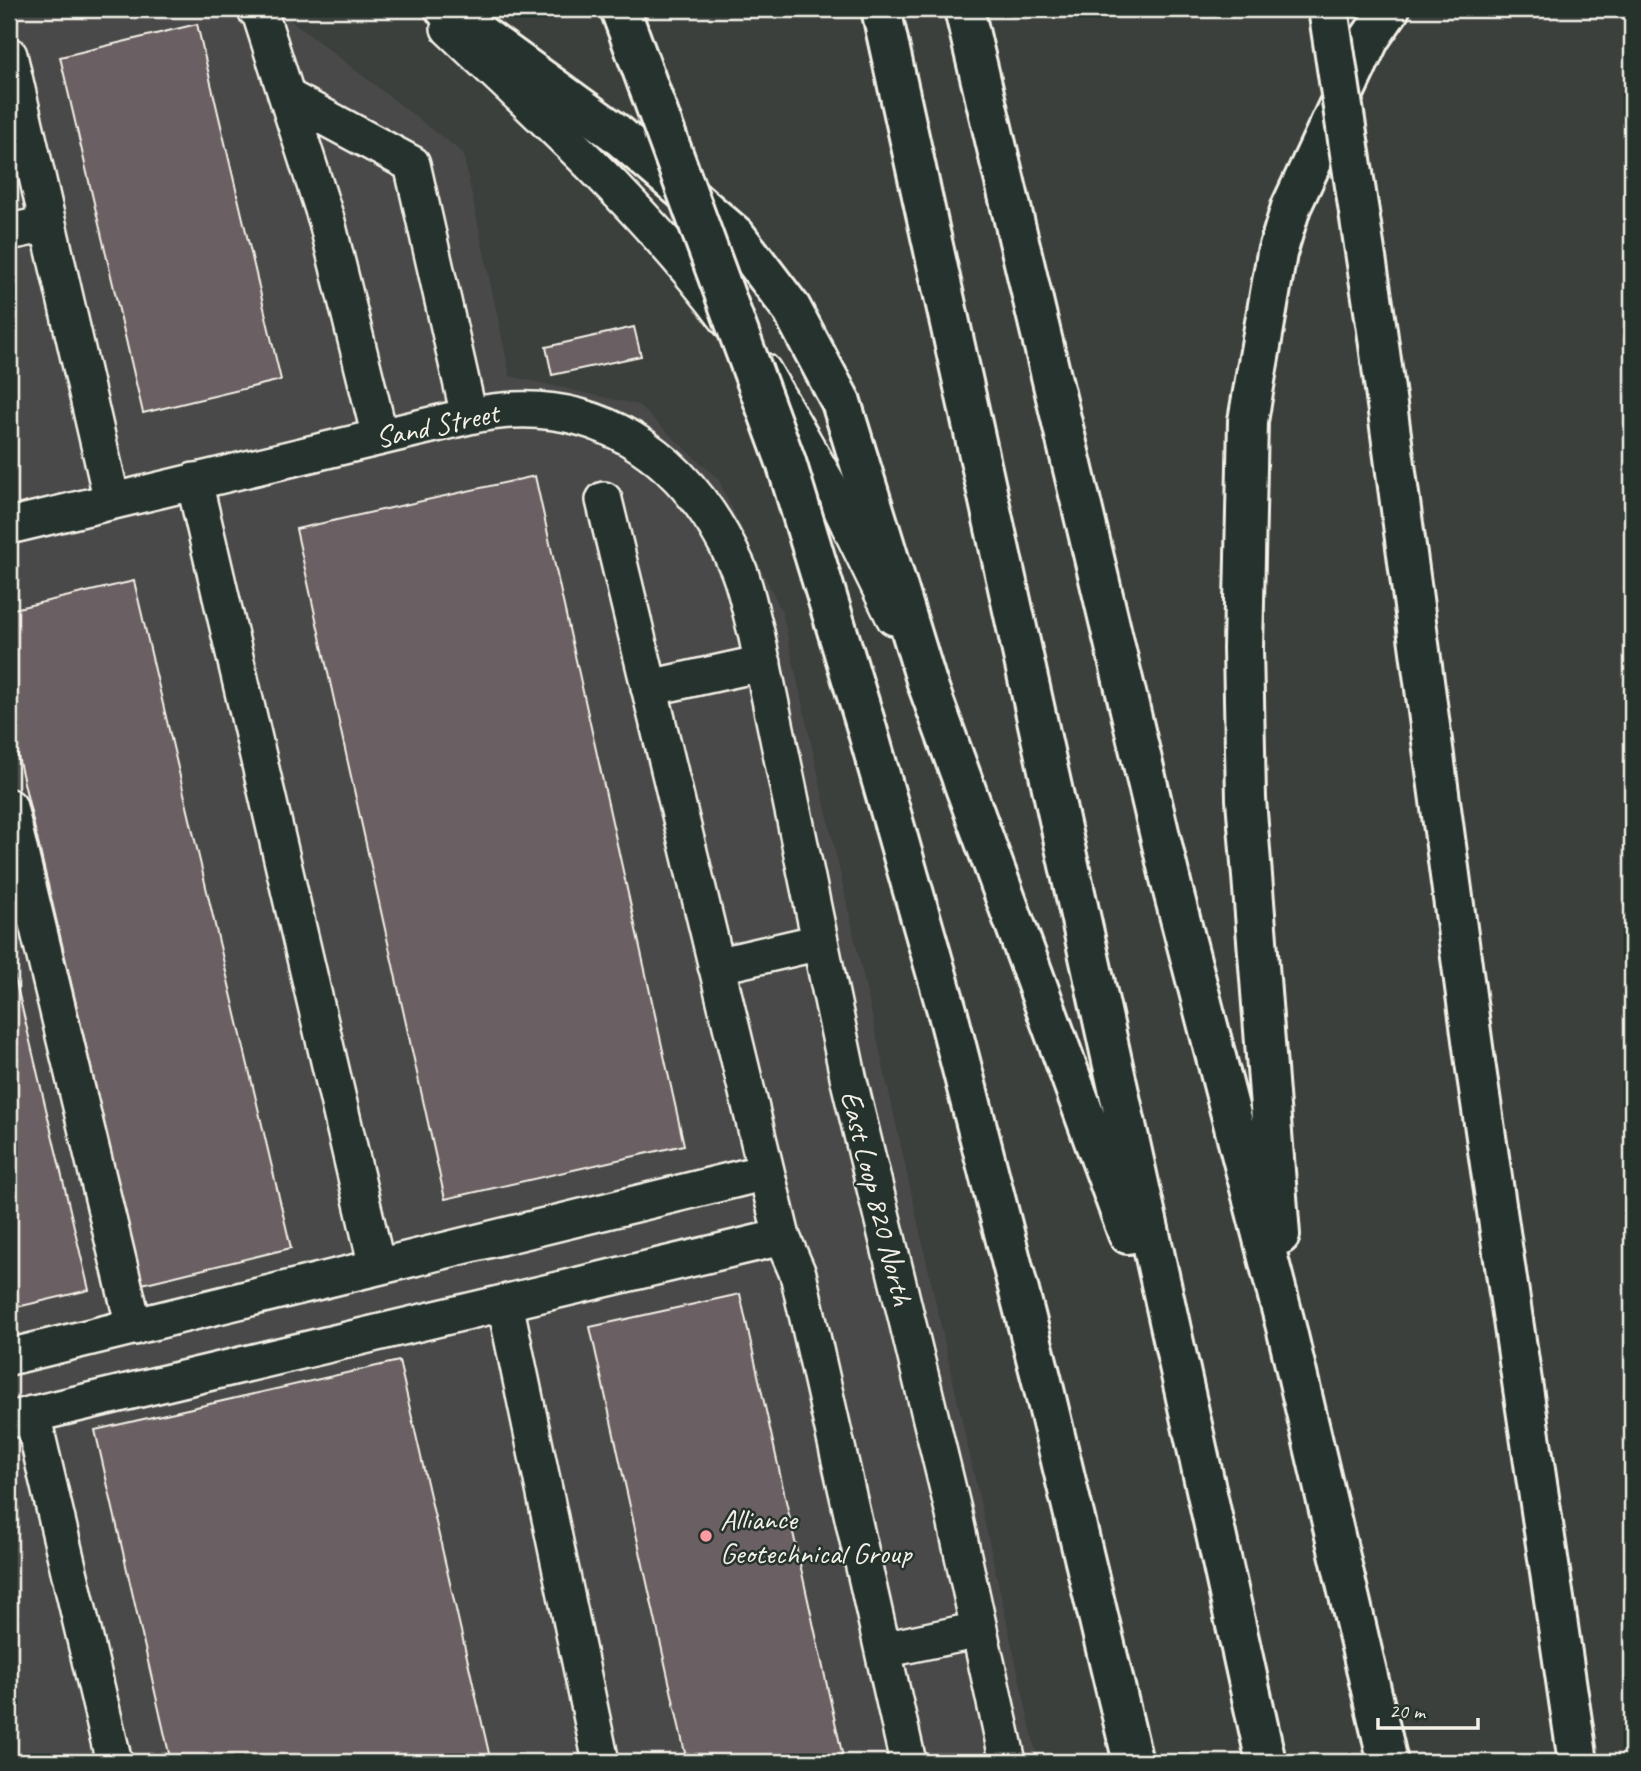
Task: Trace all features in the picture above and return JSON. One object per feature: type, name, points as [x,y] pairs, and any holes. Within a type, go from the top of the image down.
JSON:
[{"type":"highway","points":[[445,9],[616,134],[736,236],[791,308],[841,402],[927,683],[1174,1357]]},
{"type":"highway","points":[[620,9],[786,463],[865,722],[948,1014],[1042,1381],[1133,1762]]},
{"type":"highway","points":[[881,9],[999,537],[1174,1357],[1266,1762]]},
{"type":"highway","points":[[964,9],[1173,891],[1287,1331],[1388,1762]]},
{"type":"highway","points":[[1328,9],[1377,330],[1475,1062],[1578,1762]]},
{"type":"highway","points":[[1287,1331],[1246,799],[1243,648],[1248,421],[1277,253],[1291,207],[1370,38],[1390,9]]},
{"type":"street","points":[[255,9],[260,13],[327,222],[380,437]]},
{"type":"street","points":[[429,9],[627,197],[685,264],[728,320],[804,438],[927,683]]},
{"type":"street","points":[[9,55],[112,501]]},
{"type":"street","points":[[287,97],[412,164],[469,416]]},
{"type":"street","points":[[9,232],[48,224]]},
{"type":"street","name":"Sand Street","points":[[9,526],[469,416],[525,407],[567,414],[617,430],[662,458],[710,514],[738,568],[760,648]]},
{"type":"street","points":[[194,481],[377,1267]]},
{"type":"street","points":[[604,500],[782,1237],[798,1274],[908,1762]]},
{"type":"street","points":[[649,688],[760,648]]},
{"type":"street","name":"East Loop 820 North","points":[[760,648],[849,1082],[953,1510],[1008,1762]]},
{"type":"street","points":[[9,807],[134,1327]]},
{"type":"street","points":[[716,966],[820,942]]},
{"type":"street","points":[[9,1357],[766,1172]]},
{"type":"street","points":[[114,1762],[20,1417],[782,1237]]},
{"type":"street","points":[[506,1303],[601,1762]]},
{"type":"street","points":[[883,1650],[979,1630]]},
{"type":"shaded area","points":[[9,9],[276,9],[463,153],[510,376],[638,405],[718,479],[782,612],[1038,1762],[9,1762]]},
{"type":"building","points":[[197,24],[281,380],[143,413],[60,57]]},
{"type":"building","points":[[634,327],[641,356],[552,375],[546,347]]},
{"type":"building","points":[[535,476],[684,1145],[445,1199],[296,529]]},
{"type":"building","points":[[134,581],[291,1248],[142,1284],[9,719],[9,610]]},
{"type":"building","points":[[9,953],[89,1290],[9,1309]]},
{"type":"building","points":[[740,1294],[844,1762],[687,1762],[590,1327]]},
{"type":"building","points":[[399,1361],[491,1762],[171,1762],[95,1430]]},
{"type":"place","name":"Alliance Geotechnical Group","points":[[706,1536]]}]
